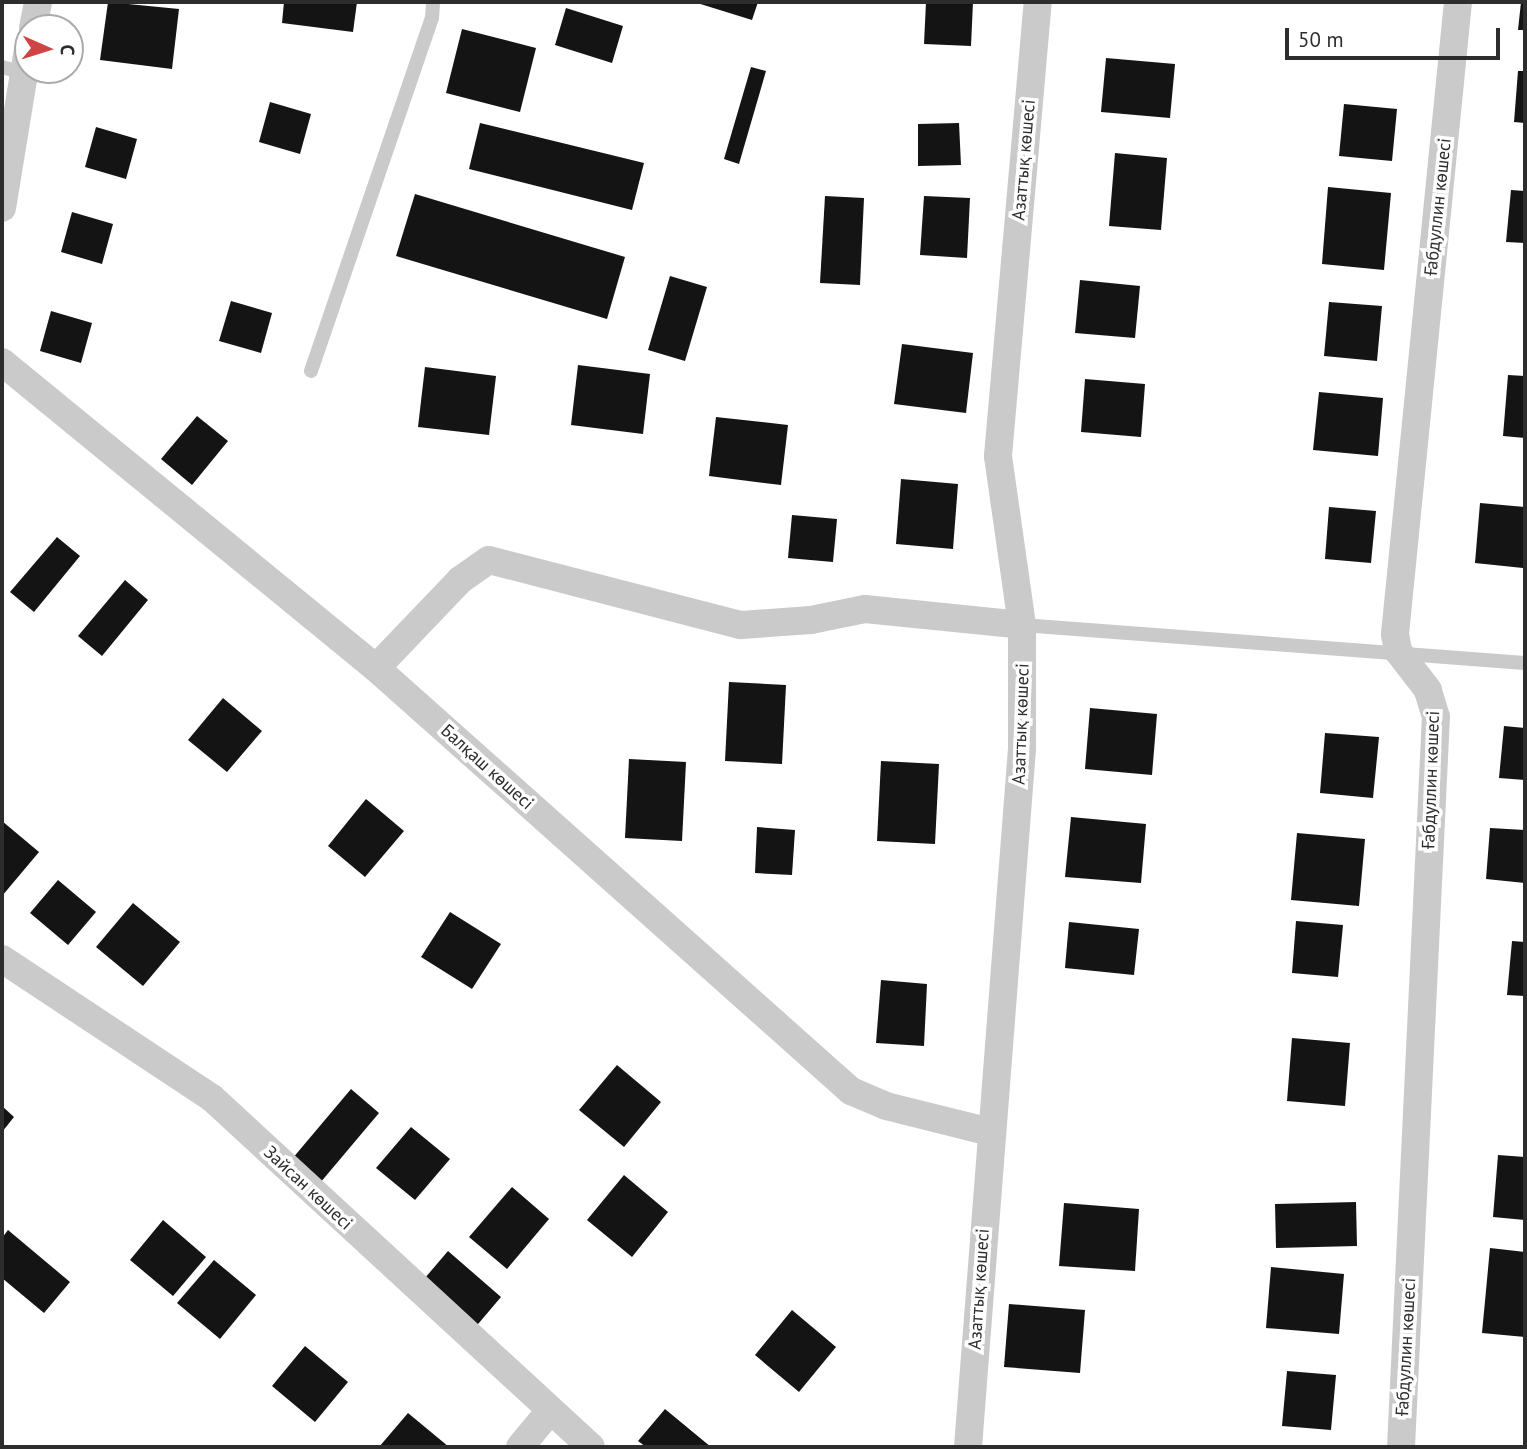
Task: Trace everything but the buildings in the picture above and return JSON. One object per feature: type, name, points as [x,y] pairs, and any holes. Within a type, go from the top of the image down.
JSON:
[{"type":"street","name":"Азаттық көшесі","points":[[968,1447],[990,1132],[1022,748],[1022,625],[998,456],[1038,2]]},
{"type":"street","name":"Ғабдуллин көшесі","points":[[1401,1447],[1436,716],[1428,690],[1398,651],[1395,634],[1458,2]]},
{"type":"street","points":[[2,208],[16,84]]},
{"type":"street","name":"Балқаш көшесі","points":[[2,362],[376,668],[851,1091],[886,1106],[990,1132]]},
{"type":"street","points":[[376,668],[460,580],[489,560],[741,625],[811,620],[865,609],[1022,625]]},
{"type":"street","name":"Зайсан көшесі","points":[[2,959],[212,1098],[549,1412],[591,1447]]},
{"type":"street","points":[[520,1447],[549,1412]]},
{"type":"lane","points":[[311,371],[432,18],[433,2]]},
{"type":"lane","points":[[1022,625],[1398,651],[1525,663]]}]
